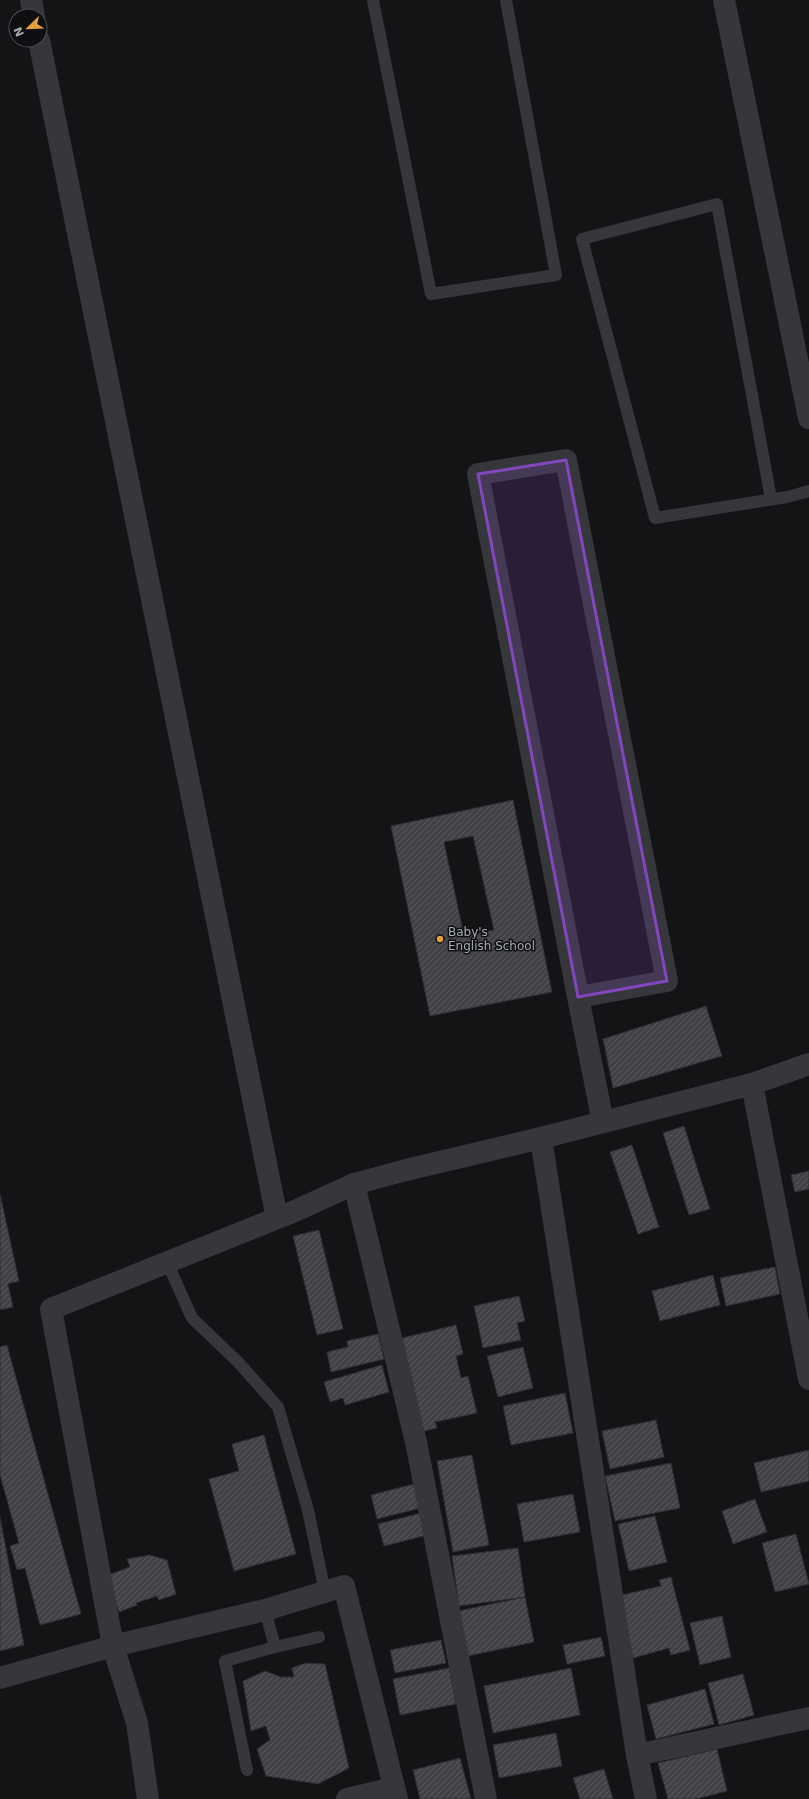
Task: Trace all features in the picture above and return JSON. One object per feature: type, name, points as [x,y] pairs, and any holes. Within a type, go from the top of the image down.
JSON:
[{"type":"street","points":[[724,0],[809,418]]},
{"type":"street","points":[[41,48],[277,1218]]},
{"type":"street","points":[[578,997],[667,981],[566,460],[478,474],[578,997],[603,1122]]},
{"type":"street","points":[[148,1799],[137,1723],[113,1646],[51,1309],[277,1218],[354,1184],[752,1084],[809,1064]]},
{"type":"street","points":[[752,1084],[809,1379]]},
{"type":"street","points":[[541,1138],[637,1754],[646,1799]]},
{"type":"street","points":[[354,1184],[416,1442],[486,1799]]},
{"type":"street","points":[[0,1678],[113,1646],[265,1610],[344,1586],[396,1794],[347,1799]]},
{"type":"street","points":[[637,1754],[809,1718]]},
{"type":"lane","points":[[373,0],[431,294],[556,275],[506,0]]},
{"type":"lane","points":[[771,499],[717,204],[582,239],[655,518],[787,497],[809,492]]},
{"type":"lane","points":[[167,1262],[192,1318],[238,1362],[278,1407],[308,1510],[325,1592]]},
{"type":"lane","points":[[265,1610],[275,1647]]},
{"type":"lane","points":[[247,1770],[225,1661],[319,1637]]},
{"type":"highlighted area","points":[[566,460],[667,981],[578,997],[478,474]]},
{"type":"building","points":[[513,800],[552,992],[430,1016],[391,826]],"holes":[[[473,836],[494,930],[464,936],[444,842]]]},
{"type":"building","points":[[706,1006],[722,1056],[613,1088],[603,1039]]},
{"type":"building","points":[[684,1126],[710,1209],[689,1215],[663,1133]]},
{"type":"building","points":[[632,1145],[659,1227],[638,1234],[610,1152]]},
{"type":"building","points":[[809,1171],[809,1189],[795,1192],[791,1175]]},
{"type":"building","points":[[0,1194],[19,1281],[8,1284],[13,1307],[0,1310]]},
{"type":"building","points":[[319,1230],[343,1329],[317,1335],[293,1236]]},
{"type":"building","points":[[775,1267],[780,1294],[726,1306],[720,1278]]},
{"type":"building","points":[[713,1275],[720,1305],[660,1321],[652,1291]]},
{"type":"building","points":[[519,1296],[525,1321],[517,1323],[521,1340],[483,1348],[474,1306]]},
{"type":"building","points":[[456,1325],[463,1354],[456,1356],[461,1378],[468,1376],[477,1413],[435,1422],[437,1428],[424,1431],[402,1338]]},
{"type":"building","points":[[378,1334],[384,1359],[331,1372],[327,1352],[348,1347],[347,1341]]},
{"type":"building","points":[[7,1345],[81,1614],[40,1625],[25,1568],[17,1570],[10,1546],[19,1543],[0,1475],[0,1347]]},
{"type":"building","points":[[523,1347],[533,1388],[498,1397],[487,1356]]},
{"type":"building","points":[[382,1365],[389,1392],[345,1405],[343,1398],[330,1402],[324,1382]]},
{"type":"building","points":[[565,1393],[573,1433],[511,1445],[503,1406]]},
{"type":"building","points":[[656,1420],[664,1457],[610,1469],[602,1431]]},
{"type":"building","points":[[264,1435],[296,1554],[234,1571],[209,1479],[239,1471],[232,1444]]},
{"type":"building","points":[[809,1450],[809,1481],[761,1492],[754,1463]]},
{"type":"building","points":[[472,1455],[489,1545],[453,1552],[437,1461]]},
{"type":"building","points":[[671,1463],[680,1508],[615,1521],[605,1476]]},
{"type":"building","points":[[414,1484],[421,1508],[377,1519],[371,1495]]},
{"type":"building","points":[[573,1494],[580,1532],[524,1542],[517,1504]]},
{"type":"building","points":[[755,1499],[767,1532],[733,1544],[722,1511]]},
{"type":"building","points":[[421,1513],[427,1535],[384,1546],[378,1524]]},
{"type":"building","points":[[655,1516],[667,1562],[629,1571],[618,1524]]},
{"type":"building","points":[[0,1517],[24,1645],[0,1651]]},
{"type":"building","points":[[796,1534],[809,1584],[775,1592],[762,1543]]},
{"type":"building","points":[[518,1548],[525,1597],[459,1606],[452,1556]]},
{"type":"building","points":[[150,1555],[167,1560],[176,1594],[159,1600],[157,1596],[136,1603],[137,1605],[119,1612],[112,1590],[103,1577],[130,1567],[127,1559]]},
{"type":"building","points":[[671,1577],[690,1650],[671,1655],[669,1648],[633,1658],[618,1596],[661,1586],[659,1580]]},
{"type":"building","points":[[525,1597],[534,1642],[463,1657],[453,1612]]},
{"type":"building","points":[[722,1616],[731,1657],[700,1665],[690,1623]]},
{"type":"building","points":[[601,1637],[605,1656],[567,1664],[563,1645]]},
{"type":"building","points":[[441,1640],[446,1663],[395,1673],[390,1650]]},
{"type":"building","points":[[306,1663],[325,1664],[349,1768],[318,1784],[266,1776],[257,1749],[270,1740],[266,1726],[251,1731],[243,1681],[265,1671],[281,1677],[294,1677],[292,1668]]},
{"type":"building","points":[[449,1668],[456,1704],[400,1715],[393,1679]]},
{"type":"building","points":[[571,1668],[580,1715],[493,1733],[484,1686]]},
{"type":"building","points":[[743,1674],[754,1715],[719,1725],[708,1683]]},
{"type":"building","points":[[705,1689],[714,1724],[656,1739],[647,1705]]},
{"type":"building","points":[[556,1733],[562,1766],[499,1778],[493,1745]]},
{"type":"building","points":[[717,1749],[727,1791],[696,1799],[668,1799],[658,1763]]},
{"type":"building","points":[[460,1758],[471,1799],[420,1799],[413,1770]]},
{"type":"building","points":[[604,1769],[613,1799],[580,1799],[573,1778]]},
{"type":"place","name":"Baby's English School","points":[[440,939]]}]
